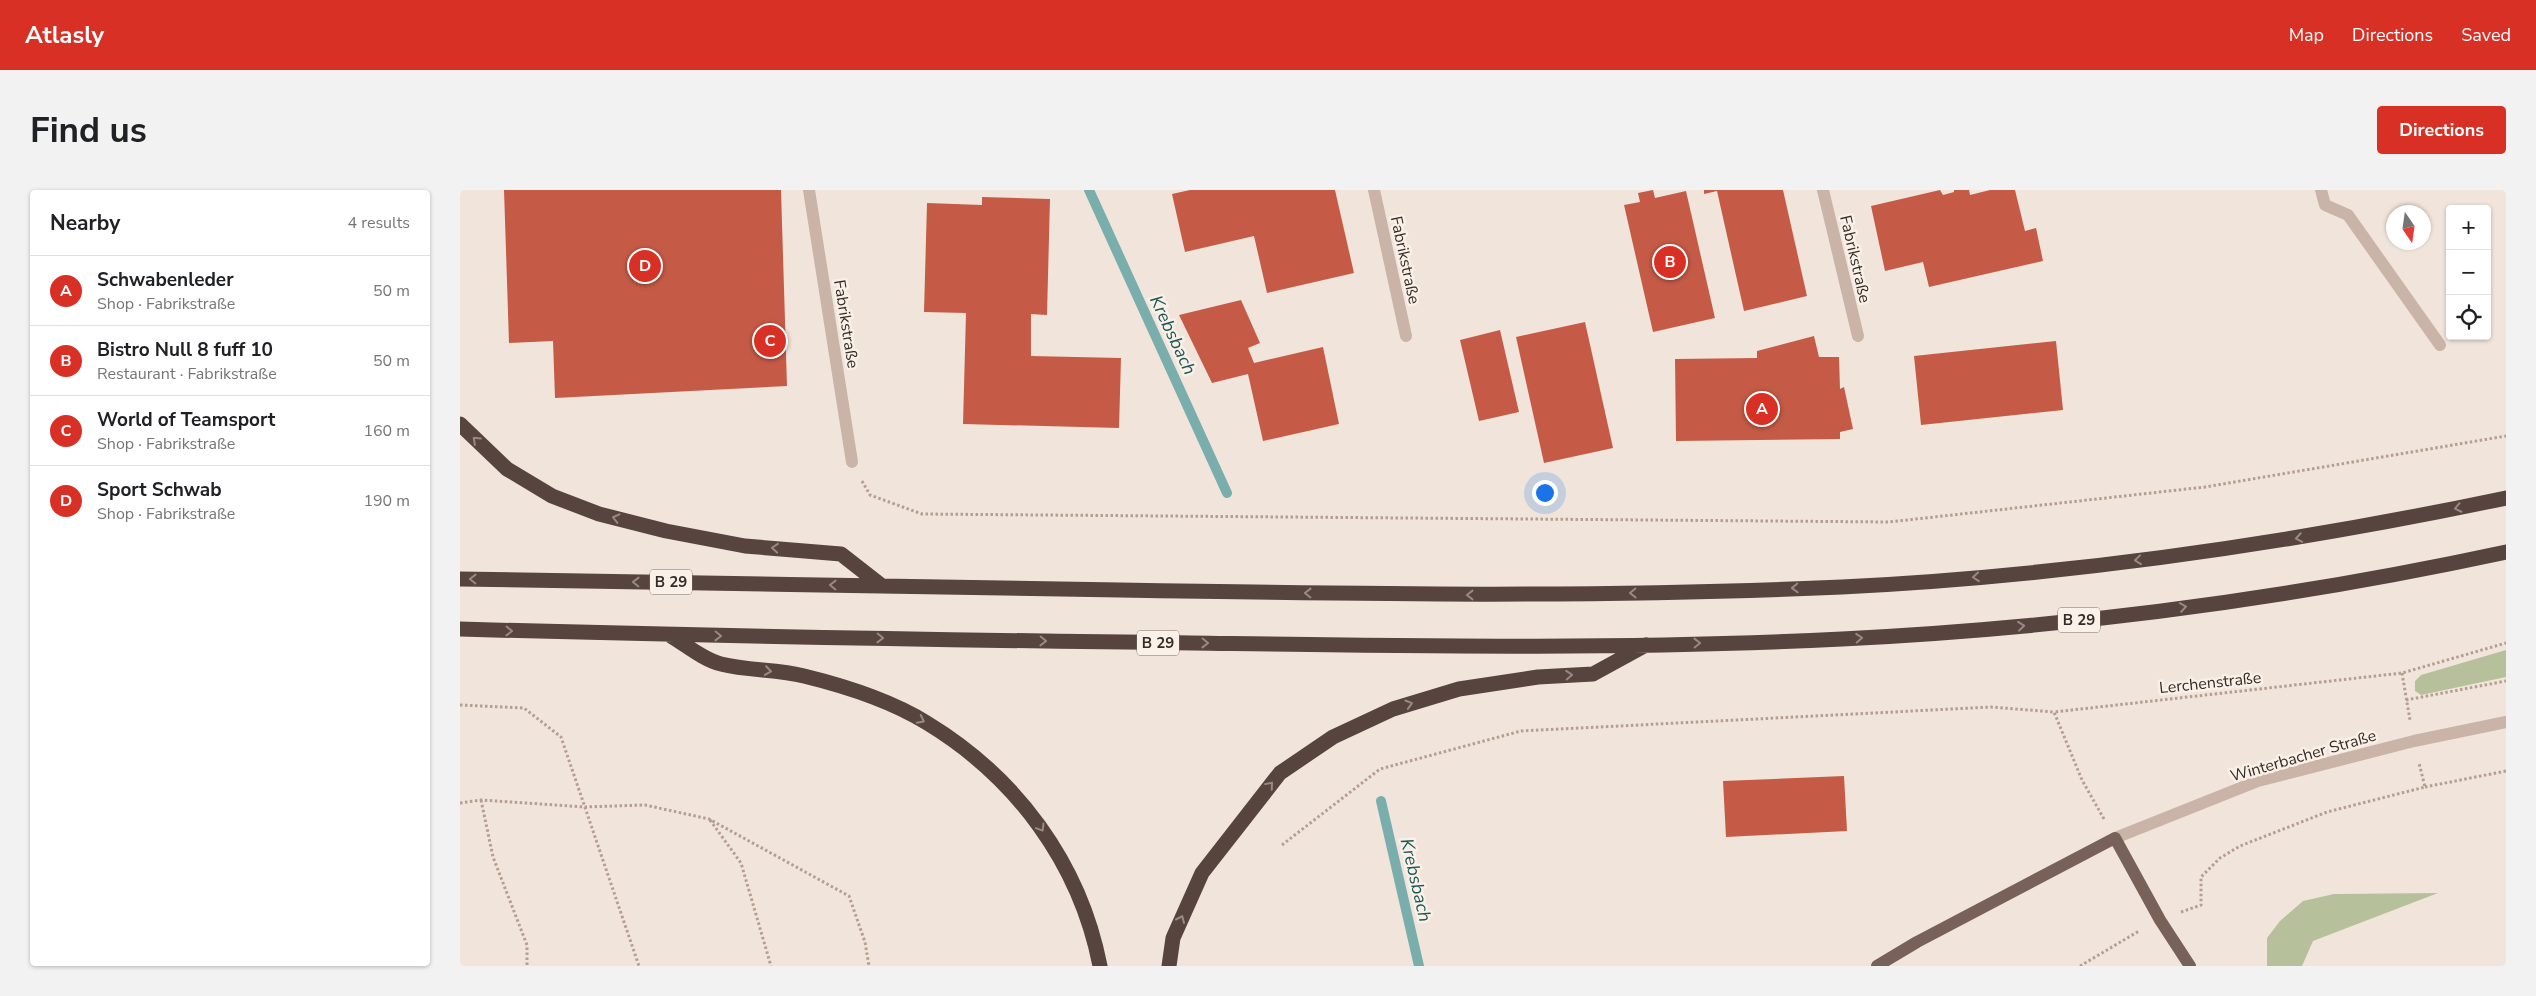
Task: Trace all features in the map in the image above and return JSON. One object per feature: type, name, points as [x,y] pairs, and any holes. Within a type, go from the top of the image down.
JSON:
[{"type":"highway","points":[[460,424],[507,469],[552,496],[598,514],[666,531],[745,546],[841,554],[882,586]]},
{"type":"highway","name":"B 29","points":[[460,579],[1471,595],[1640,593],[1844,586],[1972,578],[2100,565],[2258,544],[2411,518],[2506,498]]},
{"type":"highway","name":"B 29","points":[[460,630],[1270,644],[1648,644],[1840,639],[1980,630],[2107,617],[2298,591],[2420,571],[2506,552]]},
{"type":"highway","points":[[669,635],[719,664],[802,675],[871,696],[926,722],[981,760],[1031,812],[1073,881],[1096,946],[1100,966]]},
{"type":"highway","points":[[1169,966],[1173,938],[1202,873],[1280,773],[1325,742],[1393,709],[1459,689],[1538,677],[1593,674],[1648,644]]},
{"type":"main road","points":[[1877,966],[1917,942],[2115,838],[2160,920],[2190,966]]},
{"type":"street","name":"Fabrikstraße","points":[[809,190],[852,462]]},
{"type":"street","name":"Fabrikstraße","points":[[1374,190],[1406,336]]},
{"type":"street","name":"Fabrikstraße","points":[[1823,190],[1858,336]]},
{"type":"street","points":[[2321,190],[2325,205],[2348,215],[2440,345]]},
{"type":"street","name":"Winterbacher Straße","points":[[2115,838],[2258,781],[2414,740],[2506,722]]},
{"type":"path","points":[[852,462],[870,495],[922,514],[1890,522],[2205,487],[2506,436]]},
{"type":"path","name":"Lerchenstraße","points":[[1282,844],[1380,769],[1521,731],[1991,707],[2054,712],[2402,674],[2506,644]]},
{"type":"path","points":[[2402,674],[2425,787]]},
{"type":"path","points":[[2406,700],[2506,681]]},
{"type":"path","points":[[460,705],[524,708],[561,738],[639,966]]},
{"type":"path","points":[[2054,712],[2082,780],[2115,838]]},
{"type":"path","points":[[2080,966],[2160,920],[2201,905],[2201,877],[2220,858],[2240,846],[2327,812],[2425,787],[2506,771]]},
{"type":"path","points":[[481,800],[493,857],[528,945],[527,966]]},
{"type":"path","points":[[460,803],[481,800],[586,807],[645,804],[709,819],[849,896],[865,942],[869,966]]},
{"type":"path","points":[[709,819],[741,863],[771,966]]},
{"type":"green space","points":[[2506,650],[2506,677],[2421,695],[2415,691],[2415,681],[2421,675]]},
{"type":"green space","points":[[2438,893],[2313,941],[2302,966],[2267,966],[2267,938],[2280,921],[2303,901],[2334,894]]},
{"type":"building","points":[[504,190],[781,190],[787,386],[555,398],[553,341],[509,343]]},
{"type":"building","points":[[1190,190],[1335,190],[1354,273],[1267,293],[1254,236],[1185,252],[1172,194]]},
{"type":"building","points":[[1653,190],[1655,198],[1686,191],[1715,318],[1653,332],[1624,205],[1640,202],[1638,193]]},
{"type":"building","points":[[1704,190],[1783,190],[1807,296],[1744,311],[1717,191],[1704,194]]},
{"type":"building","points":[[1940,190],[1943,195],[1954,192],[1954,190],[1969,190],[1970,195],[1990,190],[2015,190],[2025,231],[2036,228],[2043,261],[1929,287],[1923,262],[1885,271],[1871,206]]},
{"type":"building","points":[[982,197],[1050,199],[1047,315],[1031,314],[1031,356],[1121,358],[1119,428],[963,424],[966,313],[924,312],[927,203],[982,205]]},
{"type":"building","points":[[1241,300],[1260,343],[1248,348],[1254,363],[1323,347],[1339,424],[1263,441],[1248,374],[1212,383],[1179,315]]},
{"type":"building","points":[[1585,322],[1613,448],[1544,463],[1516,337]]},
{"type":"building","points":[[1500,330],[1519,412],[1479,421],[1460,340]]},
{"type":"building","points":[[1814,336],[1819,357],[1839,357],[1840,389],[1844,387],[1853,429],[1840,432],[1840,439],[1676,441],[1675,359],[1757,358],[1757,351]]},
{"type":"building","points":[[2056,341],[2063,410],[1921,425],[1914,356]]},
{"type":"building","points":[[1844,776],[1847,831],[1726,837],[1723,781]]},
{"type":"waterway","name":"Krebsbach","points":[[1089,190],[1227,493]]},
{"type":"waterway","name":"Krebsbach","points":[[1381,801],[1419,966]]},
{"type":"place","name":"Bistro Null 8 fuff 10","points":[[1670,262]]},
{"type":"place","name":"Sport Schwab","points":[[645,266]]},
{"type":"place","name":"World of Teamsport","points":[[770,341]]},
{"type":"place","name":"Schwabenleder","points":[[1762,409]]}]
